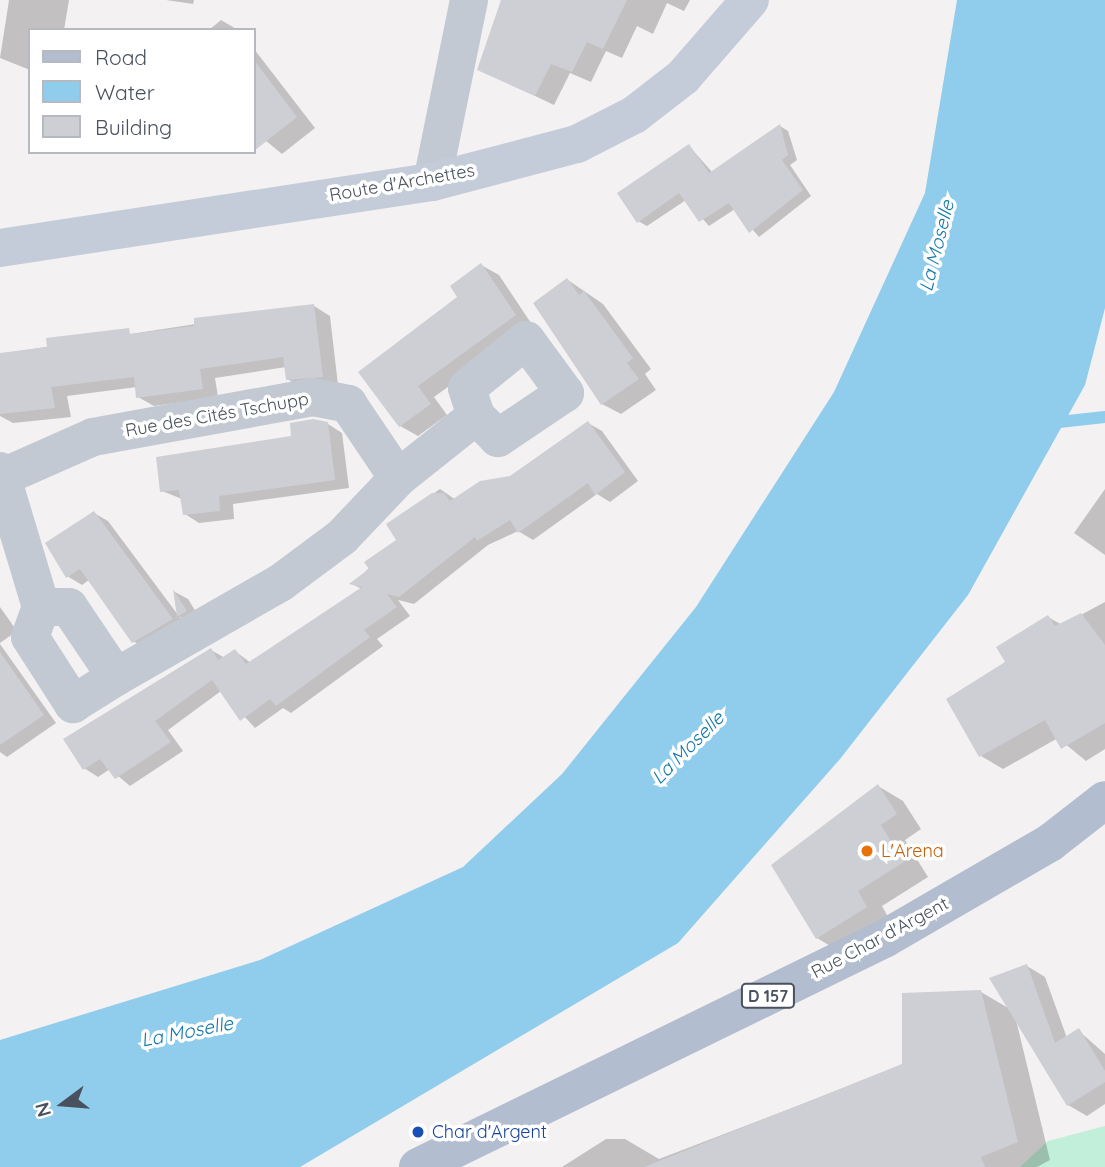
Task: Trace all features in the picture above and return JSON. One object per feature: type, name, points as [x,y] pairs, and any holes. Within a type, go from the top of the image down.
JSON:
[{"type":"main road","name":"Rue Char d'Argent","points":[[418,1167],[884,939],[1051,842],[1105,800]]},
{"type":"street","points":[[432,182],[469,0]]},
{"type":"street","name":"Route d'Archettes","points":[[0,248],[432,182],[577,144],[634,115],[683,77],[750,0]]},
{"type":"street","name":"Rue des Cités Tschupp","points":[[41,607],[2,473],[93,437],[313,397],[348,404],[398,478]]},
{"type":"street","points":[[116,677],[69,607],[41,607],[30,637],[73,704],[280,583],[342,537],[398,478],[477,416]]},
{"type":"green space","points":[[1105,1126],[1105,1167],[1020,1167],[1048,1141]]},
{"type":"water","name":"La Moselle","points":[[957,0],[1105,0],[1105,308],[1085,385],[968,595],[840,759],[678,943],[300,1167],[0,1167],[0,1040],[260,960],[463,867],[562,774],[696,607],[834,392],[925,193]]},
{"type":"building","points":[[501,0],[627,0],[603,49],[587,42],[572,72],[551,64],[535,96],[477,70]]},
{"type":"building","points":[[256,63],[297,117],[256,149]]},
{"type":"building","points":[[780,124],[788,155],[782,160],[803,190],[749,233],[729,203],[699,222],[679,193],[637,223],[617,193],[689,144],[709,173]]},
{"type":"building","points":[[481,263],[516,315],[418,386],[431,404],[399,427],[358,372],[457,297],[450,286]]},
{"type":"building","points":[[567,278],[579,295],[584,291],[633,358],[627,363],[639,379],[601,405],[533,303]]},
{"type":"building","points":[[314,304],[323,377],[286,380],[283,357],[200,369],[203,389],[136,398],[134,377],[51,387],[55,408],[0,414],[0,353],[47,347],[46,338],[129,328],[130,334],[194,326],[194,318]]},
{"type":"building","points":[[313,419],[328,422],[335,480],[219,496],[220,511],[183,515],[179,490],[160,492],[156,457],[291,436],[290,423]]},
{"type":"building","points":[[588,421],[625,472],[595,495],[588,483],[518,533],[510,520],[477,541],[475,537],[399,597],[387,594],[397,607],[364,630],[370,637],[276,706],[270,699],[240,721],[212,680],[155,721],[171,742],[115,779],[100,759],[83,770],[63,739],[211,648],[218,660],[235,649],[246,664],[362,587],[349,584],[369,569],[364,562],[396,540],[386,524],[432,493],[444,493],[450,501],[480,481],[510,476]]},
{"type":"building","points":[[94,511],[173,619],[132,643],[80,569],[66,578],[45,543]]},
{"type":"building","points":[[173,589],[187,611],[177,617]]},
{"type":"building","points":[[1081,613],[1105,645],[1105,723],[1061,749],[1045,720],[979,757],[946,699],[1005,662],[996,647],[1048,615],[1055,626]]},
{"type":"building","points":[[0,652],[44,715],[0,745]]},
{"type":"building","points":[[878,784],[897,814],[881,825],[904,862],[858,891],[867,907],[816,939],[771,865]]},
{"type":"building","points":[[1027,964],[1055,1043],[1079,1028],[1105,1071],[1105,1082],[1067,1106],[989,978]]},
{"type":"building","points":[[981,990],[1018,1142],[981,1157],[985,1167],[644,1167],[902,1064],[902,993]]},
{"type":"waterway","points":[[1050,423],[1105,417]]},
{"type":"place","name":"L'Arena","points":[[867,851]]},
{"type":"place","name":"Char d'Argent","points":[[418,1132]]}]
